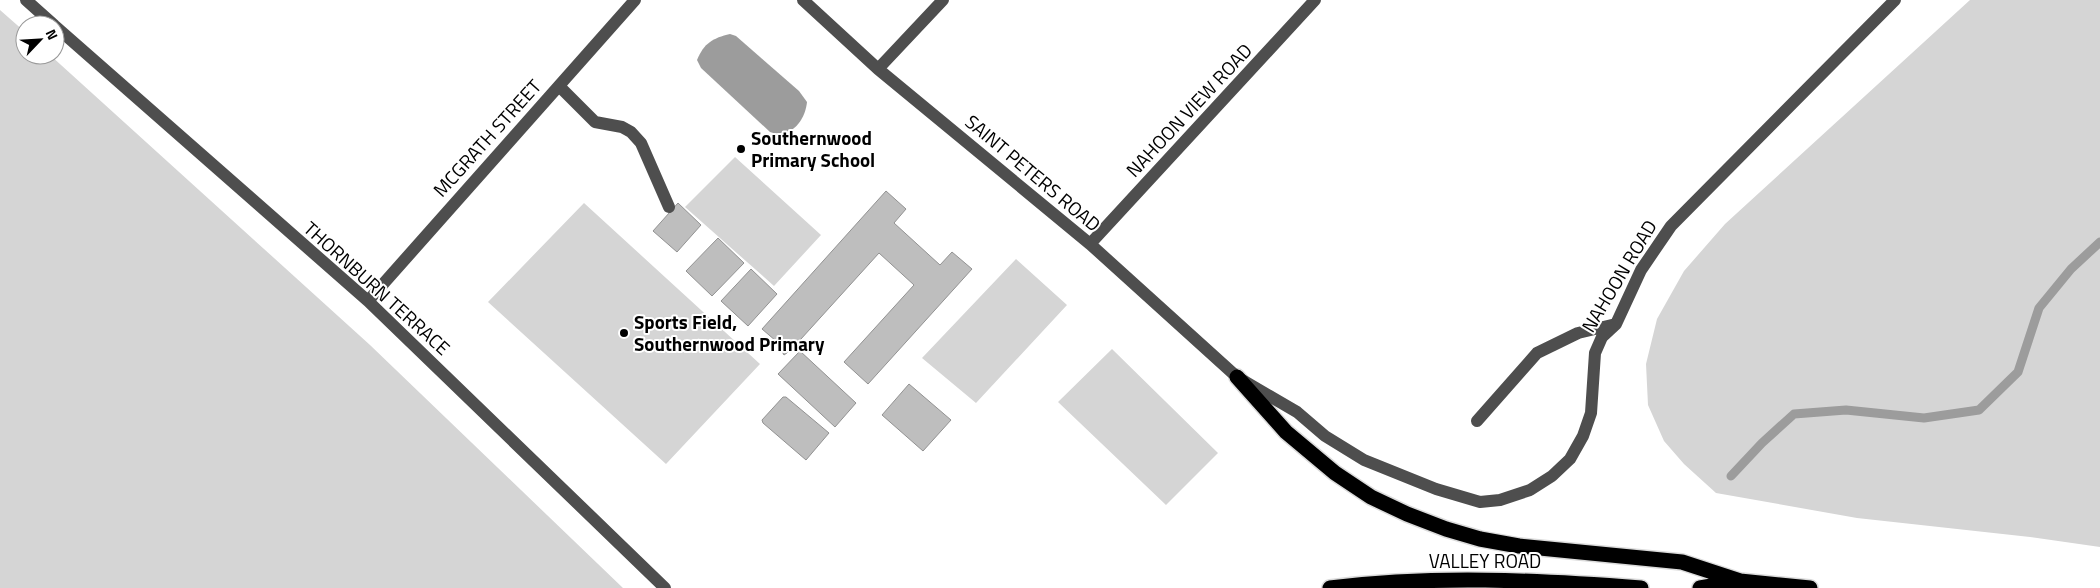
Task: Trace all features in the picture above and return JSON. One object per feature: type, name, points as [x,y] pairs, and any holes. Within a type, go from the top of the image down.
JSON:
[{"type":"highway","points":[[1237,377],[1286,432],[1335,473],[1372,497],[1407,514],[1446,529],[1519,546],[1682,562],[1740,581],[1810,588]]},
{"type":"highway","name":"VALLEY ROAD","points":[[1330,588],[1367,583],[1451,579],[1554,581],[1641,588]]},
{"type":"highway","points":[[1700,588],[1740,581]]},
{"type":"street","name":"THORNBURN TERRACE","points":[[26,0],[43,15]]},
{"type":"street","name":"MCGRATH STREET","points":[[368,301],[635,0]]},
{"type":"street","name":"SAINT PETERS ROAD","points":[[803,0],[878,70],[1090,244],[1237,377]]},
{"type":"street","points":[[878,70],[943,0]]},
{"type":"street","name":"NAHOON VIEW ROAD","points":[[1090,244],[1315,0]]},
{"type":"street","name":"NAHOON ROAD","points":[[1237,377],[1297,412],[1330,440],[1364,460],[1460,498],[1480,502],[1500,500],[1530,490],[1552,476],[1570,459],[1583,436],[1590,413],[1595,353],[1602,337],[1616,324],[1641,270],[1671,226],[1895,0]]},
{"type":"street","name":"THORNBURN TERRACE","points":[[65,35],[368,301],[665,588]]},
{"type":"street","points":[[559,86],[595,122],[622,127],[631,132],[641,143],[669,207]]},
{"type":"street","points":[[1477,421],[1538,353],[1578,332],[1616,324]]},
{"type":"shaded area","points":[[1970,0],[2100,0],[2100,547],[2030,537],[1857,518],[1716,493],[1684,464],[1664,441],[1648,405],[1646,364],[1657,319],[1684,271],[1725,224]]},
{"type":"shaded area","points":[[0,10],[15,23],[15,65],[61,65],[370,345],[623,588],[0,588]]},
{"type":"shaded area","points":[[730,34],[736,36],[799,91],[807,102],[800,122],[790,131],[784,133],[770,132],[701,68],[697,60],[706,45],[719,37]]},
{"type":"shaded area","points":[[735,157],[821,235],[774,286],[685,207]]},
{"type":"shaded area","name":"Sports Field, Southernwood Primary","points":[[584,203],[760,364],[666,464],[488,302]]},
{"type":"shaded area","points":[[1016,259],[1067,305],[976,403],[922,358]]},
{"type":"shaded area","points":[[1112,349],[1218,453],[1166,505],[1058,402]]},
{"type":"building","points":[[886,191],[906,209],[894,223],[940,265],[952,252],[972,269],[868,384],[844,362],[914,285],[879,253],[791,350],[784,355],[776,341],[762,329]]},
{"type":"building","points":[[678,203],[701,225],[677,252],[653,231]]},
{"type":"building","points":[[718,238],[744,263],[712,296],[686,271]]},
{"type":"building","points":[[751,269],[777,294],[748,326],[721,301]]},
{"type":"building","points":[[800,351],[856,403],[835,427],[778,374]]},
{"type":"building","points":[[909,384],[951,420],[923,451],[882,415]]},
{"type":"building","points":[[783,397],[786,397],[829,433],[806,460],[763,423],[762,420]]},
{"type":"waterway","points":[[1731,476],[1762,443],[1794,414],[1846,410],[1924,418],[1979,410],[2018,372],[2039,308],[2071,269],[2100,242]]},
{"type":"place","name":"Southernwood Primary School","points":[[741,149]]},
{"type":"place","name":"Sports Field, Southernwood Primary","points":[[624,333]]}]
